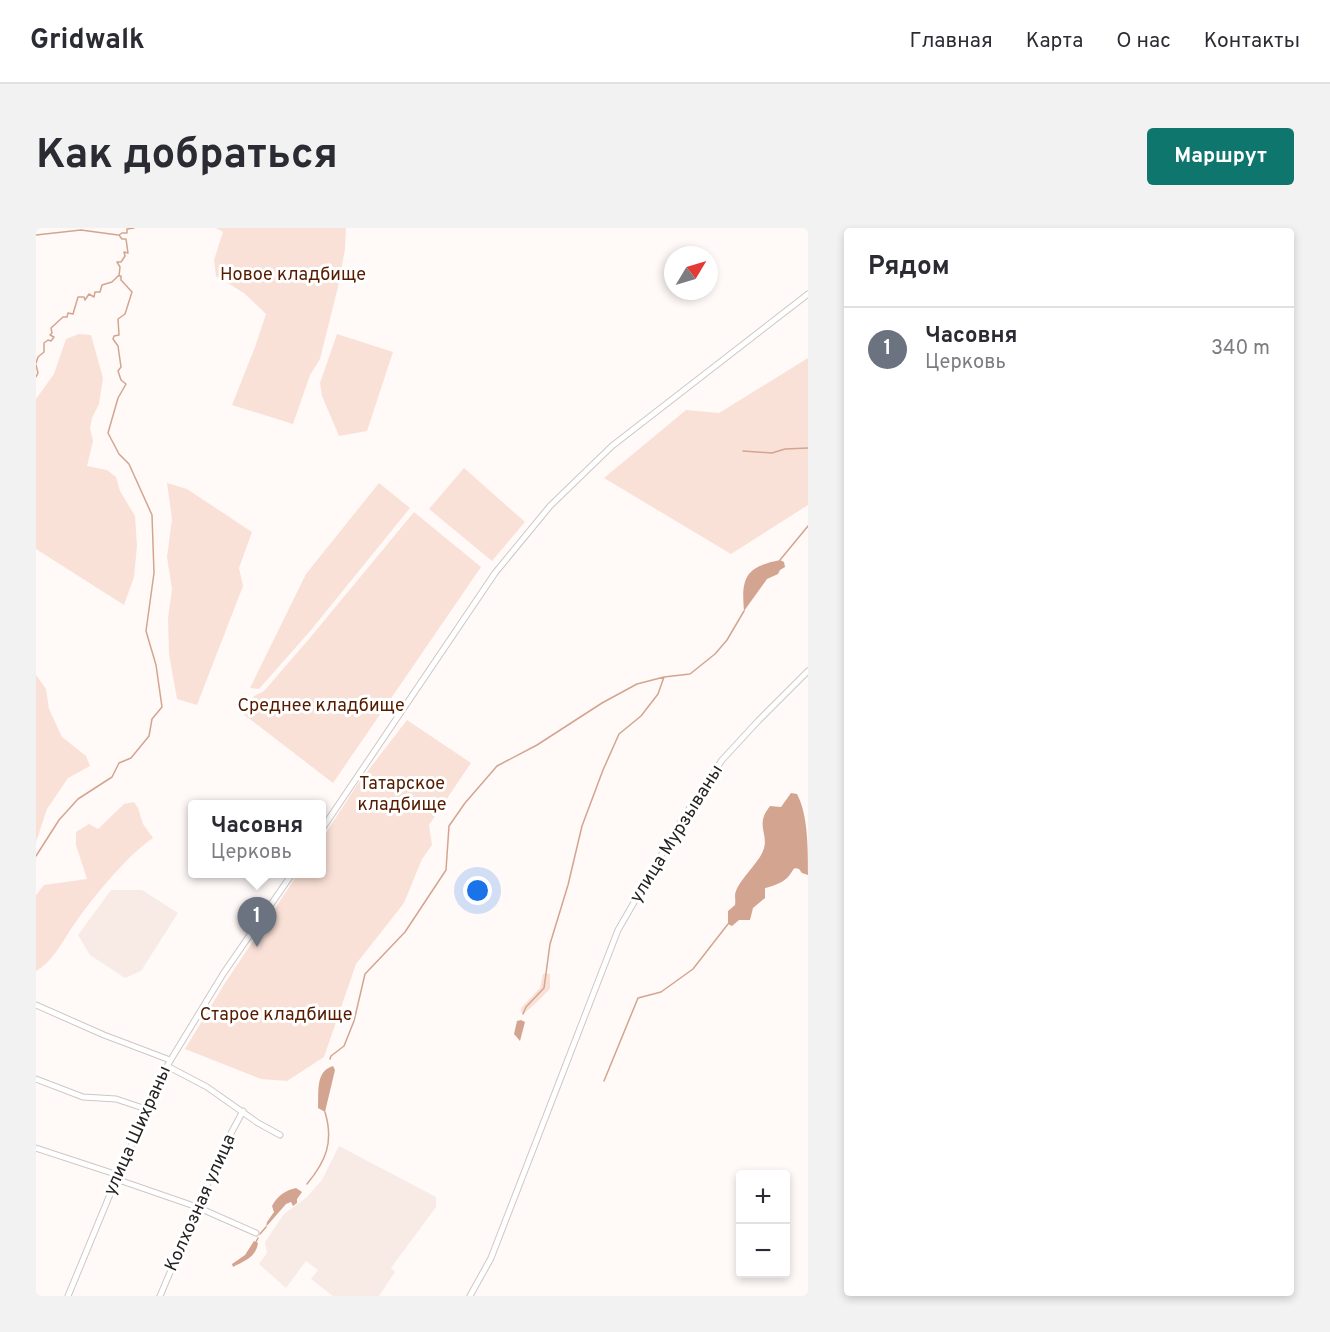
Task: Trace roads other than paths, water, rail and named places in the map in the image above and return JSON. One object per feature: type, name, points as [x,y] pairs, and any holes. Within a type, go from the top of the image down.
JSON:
[{"type":"street","points":[[326,822],[495,573],[549,506],[600,457],[808,294]]},
{"type":"street","name":"улица Мурзываны","points":[[470,1296],[491,1258],[618,930],[681,821],[722,760],[808,671]]},
{"type":"street","name":"улица Шихраны","points":[[69,1296],[117,1177],[168,1063],[223,975],[289,878]]},
{"type":"street","points":[[36,1005],[168,1063],[280,1136]]},
{"type":"street","points":[[36,1079],[83,1097],[116,1099],[146,1109]]},
{"type":"street","name":"Колхозная улица","points":[[160,1296],[222,1150],[243,1111]]},
{"type":"street","points":[[36,1148],[197,1207],[256,1233]]},
{"type":"waterway","points":[[36,856],[59,820],[78,799],[112,777],[119,763],[131,758],[149,736],[152,719],[162,707],[156,665],[146,631],[154,573],[152,515],[129,464],[119,454],[108,433],[118,398],[126,384],[121,380],[118,371],[121,367],[118,346],[113,339],[114,336],[119,335],[118,319],[125,314],[132,292],[119,276],[120,267],[117,262],[121,262],[125,256],[124,252],[128,253],[126,239],[122,239],[119,235],[127,233],[127,229],[134,228]]},
{"type":"waterway","points":[[36,235],[81,230],[118,235]]},
{"type":"waterway","points":[[36,363],[38,357],[44,352],[44,343],[51,341],[54,337],[50,335],[51,328],[63,317],[67,317],[68,313],[73,314],[78,297],[84,297],[85,300],[89,294],[94,297],[95,292],[100,292],[102,285],[112,282],[118,276]]},
{"type":"waterway","points":[[36,365],[38,373],[36,377]]},
{"type":"waterway","points":[[743,451],[772,453],[785,449],[808,448]]},
{"type":"waterway","points":[[780,560],[808,526]]},
{"type":"waterway","points":[[330,1059],[344,1046],[354,1021],[365,974],[405,932],[446,870],[449,826],[465,803],[497,766],[537,745],[602,703],[637,684],[664,677],[690,674],[715,654],[727,640],[744,611]]},
{"type":"waterway","points":[[523,1014],[526,1007],[544,988],[550,944],[568,885],[582,826],[603,770],[619,734],[641,716],[658,694],[664,677]]},
{"type":"waterway","points":[[604,1081],[638,998],[661,992],[693,969],[728,924]]},
{"type":"waterway","points":[[307,1184],[319,1167],[326,1151],[329,1133],[325,1112]]},
{"type":"waterway","points":[[260,1234],[266,1227]]},
{"type":"waterway","points":[[256,1242],[258,1238]]},
{"type":"place","name":"Часовня","points":[[257,947]]},
{"type":"park label","name":"Новое кладбище","points":[[293,275]]},
{"type":"park label","name":"Среднее кладбище","points":[[321,706]]},
{"type":"park label","name":"Татарское кладбище","points":[[402,794]]},
{"type":"park label","name":"Старое кладбище","points":[[276,1015]]}]
